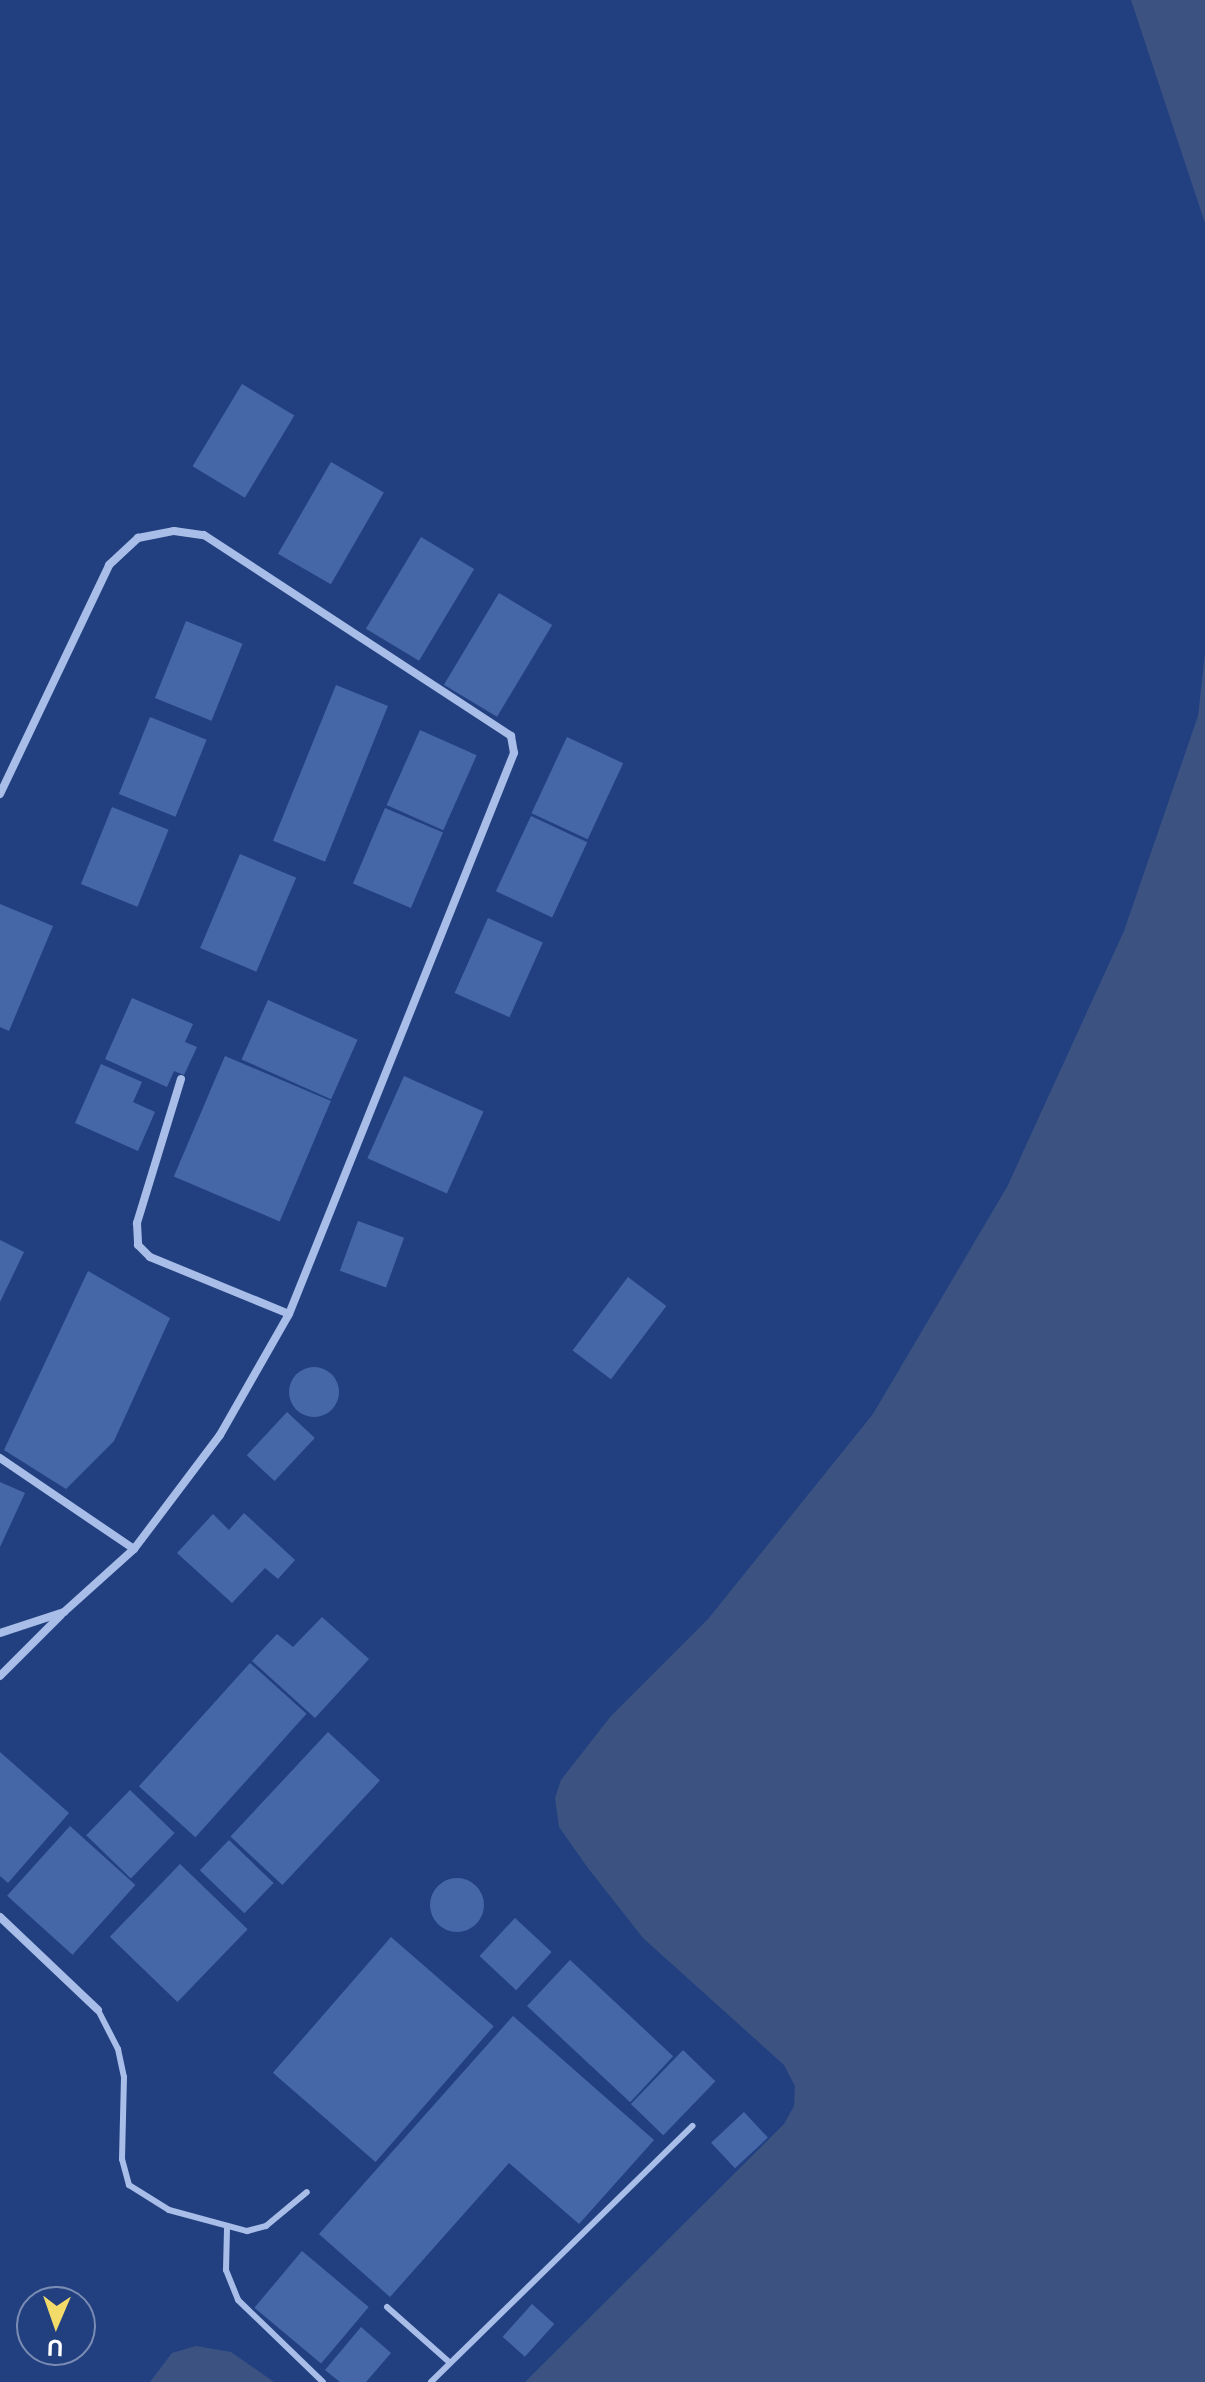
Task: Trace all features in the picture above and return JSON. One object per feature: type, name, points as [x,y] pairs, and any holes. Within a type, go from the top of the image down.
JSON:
[{"type":"street","points":[[0,794],[109,565],[138,538],[174,531],[204,535],[511,736],[510,770],[289,1314],[220,1435],[134,1549],[64,1612],[0,1676]]},
{"type":"street","points":[[181,1079],[137,1223],[138,1245],[150,1257],[289,1314]]},
{"type":"street","points":[[0,1458],[134,1549]]},
{"type":"street","points":[[0,1633],[64,1612]]},
{"type":"street","points":[[0,1917],[98,2010]]},
{"type":"lane","points":[[98,2010],[118,2049],[124,2077],[122,2159],[129,2185],[169,2210],[227,2229],[266,2226],[307,2192]]},
{"type":"lane","points":[[431,2382],[692,2126]]},
{"type":"lane","points":[[227,2229],[226,2270],[238,2300],[323,2382]]},
{"type":"lane","points":[[387,2307],[449,2362]]},
{"type":"water","points":[[1131,0],[1205,0],[1205,223]]},
{"type":"water","points":[[1205,653],[1205,2382],[525,2382],[784,2124],[794,2106],[795,2086],[784,2065],[643,1938],[588,1868],[559,1827],[555,1798],[561,1780],[611,1716],[708,1619],[873,1414],[1007,1187],[1124,931],[1198,716]]},
{"type":"water","points":[[196,2346],[231,2352],[274,2382],[150,2382],[172,2353]]},
{"type":"building","points":[[242,384],[294,415],[245,498],[193,466]]},
{"type":"building","points":[[331,462],[384,492],[331,584],[278,554]]},
{"type":"building","points":[[421,537],[474,569],[419,661],[366,629]]},
{"type":"building","points":[[499,593],[552,625],[497,717],[444,685]]},
{"type":"building","points":[[186,621],[243,644],[211,721],[155,698]]},
{"type":"building","points":[[336,685],[388,706],[325,862],[273,841]]},
{"type":"building","points":[[150,717],[207,740],[175,817],[119,794]]},
{"type":"building","points":[[420,730],[477,755],[443,830],[387,805]]},
{"type":"building","points":[[567,737],[623,763],[588,839],[532,813]]},
{"type":"building","points":[[112,807],[169,830],[137,907],[81,884]]},
{"type":"building","points":[[385,808],[443,833],[411,908],[353,883]]},
{"type":"building","points":[[531,816],[587,842],[552,917],[496,891]]},
{"type":"building","points":[[240,854],[296,878],[256,972],[200,948]]},
{"type":"building","points":[[0,904],[53,926],[9,1031],[0,1027]]},
{"type":"building","points":[[488,918],[543,942],[509,1017],[455,993]]},
{"type":"building","points":[[132,998],[193,1024],[185,1042],[197,1047],[184,1075],[174,1071],[167,1087],[105,1059]]},
{"type":"building","points":[[268,1000],[358,1040],[331,1099],[242,1059]]},
{"type":"building","points":[[225,1056],[331,1101],[280,1222],[174,1177]]},
{"type":"building","points":[[101,1064],[142,1082],[133,1102],[155,1112],[138,1151],[75,1123]]},
{"type":"building","points":[[404,1076],[483,1111],[447,1194],[367,1158]]},
{"type":"building","points":[[358,1221],[404,1238],[386,1288],[340,1271]]},
{"type":"building","points":[[0,1240],[24,1252],[0,1302]]},
{"type":"building","points":[[88,1271],[170,1318],[114,1441],[66,1489],[4,1450]]},
{"type":"building","points":[[628,1277],[666,1306],[611,1379],[573,1350]]},
{"type":"building","points":[[314,1367],[332,1374],[339,1392],[332,1410],[314,1417],[296,1410],[289,1392],[296,1374]]},
{"type":"building","points":[[287,1412],[315,1438],[275,1481],[247,1455]]},
{"type":"building","points":[[0,1482],[25,1493],[0,1547]]},
{"type":"building","points":[[244,1513],[295,1560],[278,1579],[265,1568],[232,1603],[177,1553],[213,1514],[229,1530]]},
{"type":"building","points":[[322,1617],[369,1659],[315,1718],[252,1661],[277,1634],[293,1647]]},
{"type":"building","points":[[250,1663],[306,1714],[195,1837],[139,1786]]},
{"type":"building","points":[[328,1732],[380,1780],[282,1885],[230,1837]]},
{"type":"building","points":[[0,1752],[69,1813],[8,1883],[0,1876]]},
{"type":"building","points":[[130,1790],[175,1833],[131,1878],[86,1835]]},
{"type":"building","points":[[70,1826],[135,1885],[72,1955],[7,1896]]},
{"type":"building","points":[[229,1840],[274,1883],[244,1913],[200,1870]]},
{"type":"building","points":[[180,1864],[248,1929],[177,2002],[110,1937]]},
{"type":"building","points":[[457,1878],[476,1886],[484,1905],[476,1924],[457,1932],[438,1924],[430,1905],[438,1886]]},
{"type":"building","points":[[515,1918],[552,1952],[516,1990],[480,1956]]},
{"type":"building","points":[[391,1937],[494,2026],[376,2162],[273,2073]]},
{"type":"building","points":[[570,1960],[673,2056],[630,2102],[527,2006]]},
{"type":"building","points":[[513,2016],[654,2140],[579,2224],[509,2163],[390,2297],[319,2234]]},
{"type":"building","points":[[683,2050],[715,2081],[663,2135],[631,2104]]},
{"type":"building","points":[[744,2112],[768,2138],[735,2168],[711,2143]]},
{"type":"building","points":[[302,2251],[369,2307],[321,2364],[254,2308]]},
{"type":"building","points":[[532,2304],[554,2324],[525,2357],[503,2337]]},
{"type":"building","points":[[361,2327],[391,2353],[366,2382],[340,2382],[325,2370]]}]
